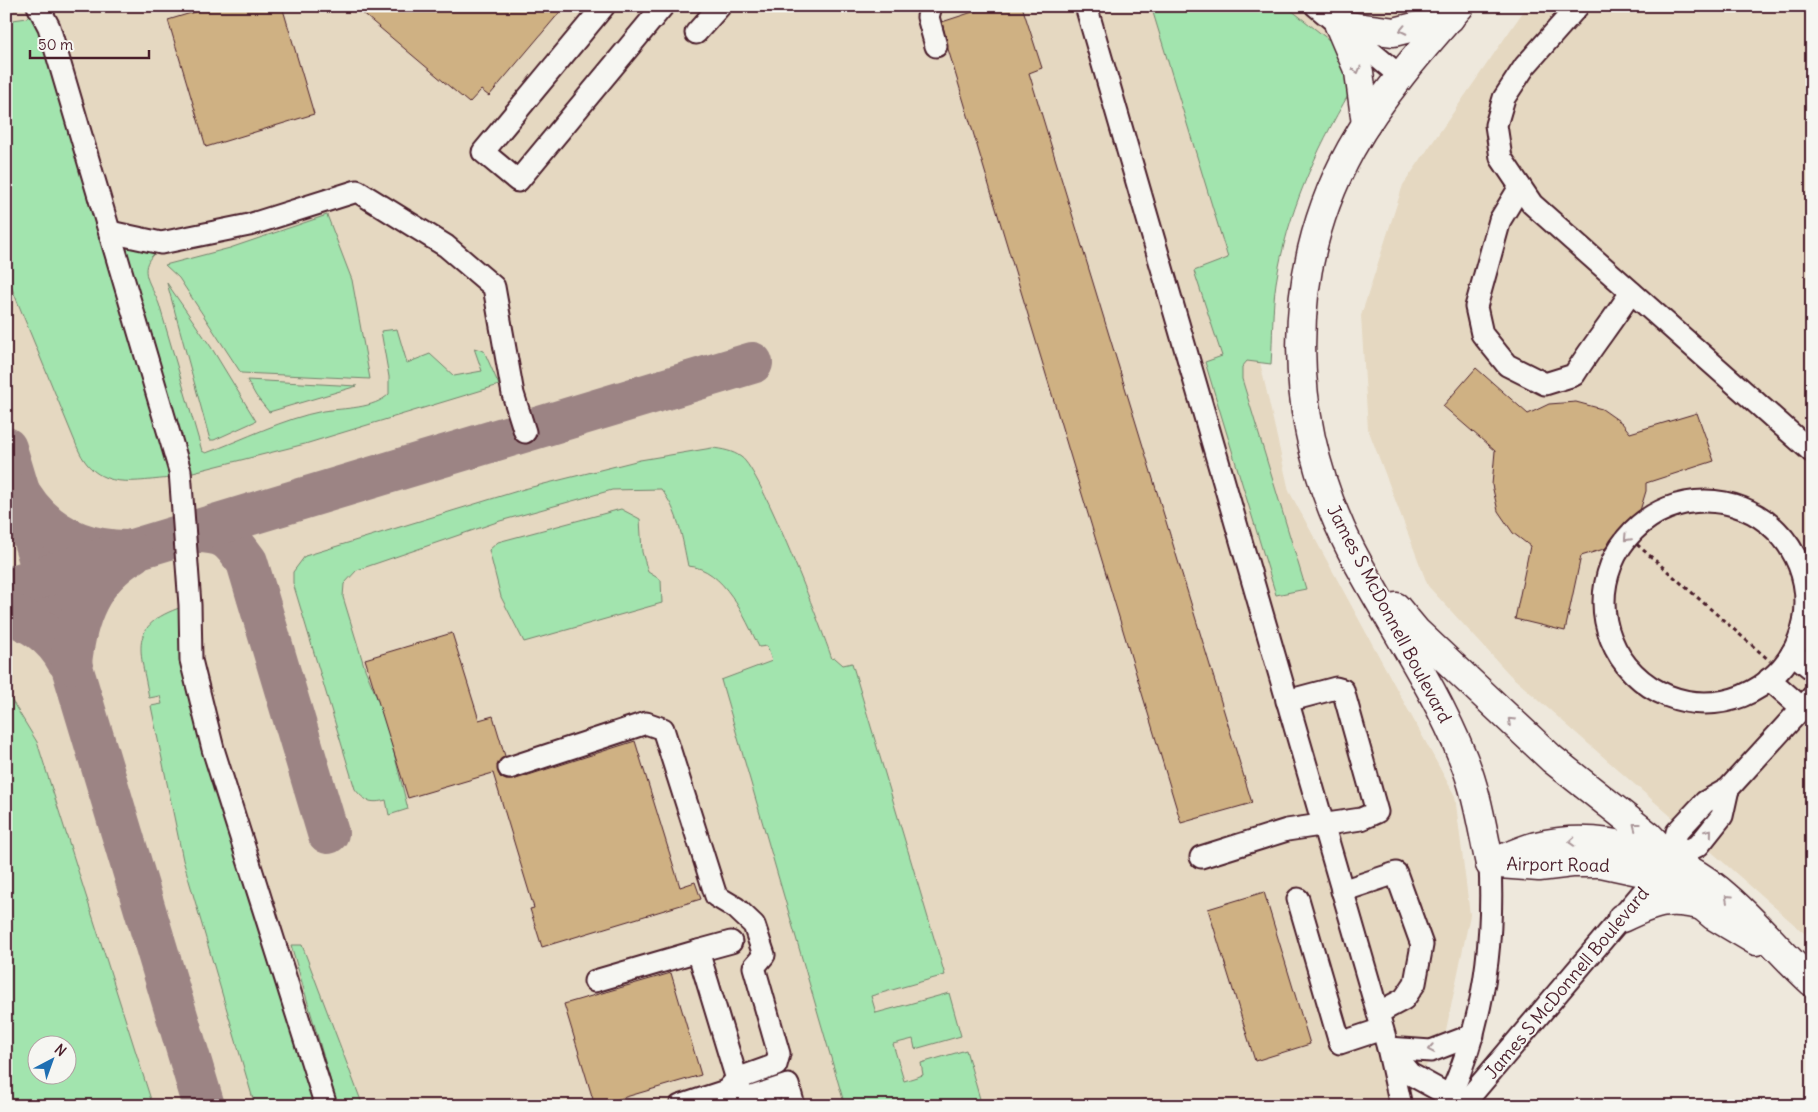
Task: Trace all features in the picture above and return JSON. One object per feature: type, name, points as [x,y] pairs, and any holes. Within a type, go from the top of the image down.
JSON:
[{"type":"main road","points":[[1339,25],[1394,32],[1455,12]]},
{"type":"main road","name":"James S McDonnell Boulevard","points":[[1455,12],[1400,76],[1366,124],[1333,185],[1321,218],[1303,301],[1301,359],[1305,406],[1315,462],[1329,500],[1358,563],[1454,735],[1476,799],[1490,864]]},
{"type":"main road","points":[[1339,25],[1359,72],[1366,124]]},
{"type":"main road","name":"Airport Road","points":[[1358,563],[1416,631],[1552,760],[1649,836],[1664,867],[1676,886],[1714,916],[1786,959]]},
{"type":"main road","name":"Airport Road","points":[[1490,864],[1536,846],[1573,842],[1608,843],[1642,850],[1664,867],[1701,876],[1728,898],[1786,959],[1812,982]]},
{"type":"main road","points":[[1622,918],[1648,906],[1668,900],[1702,906]]},
{"type":"street","points":[[38,6],[49,27],[180,471],[190,605],[191,660],[212,750],[326,1106]]},
{"type":"street","points":[[604,6],[483,152],[518,181],[663,6]]},
{"type":"street","points":[[931,6],[928,17],[936,46]]},
{"type":"street","points":[[1086,6],[1382,1030],[1401,1106]]},
{"type":"street","points":[[1316,6],[1400,76]]},
{"type":"street","points":[[1578,6],[1525,66],[1504,98],[1496,124],[1501,158],[1532,204],[1812,452]]},
{"type":"street","points":[[696,33],[717,7]]},
{"type":"street","points":[[1520,187],[1500,220],[1476,307],[1482,334],[1507,365],[1544,384],[1574,376],[1593,345],[1618,313],[1631,292]]},
{"type":"street","points":[[110,232],[161,243],[249,225],[357,191],[446,246],[494,287],[513,394],[525,432]]},
{"type":"street","points":[[1709,501],[1743,508],[1772,526],[1792,551],[1804,581],[1806,613],[1797,644],[1780,667],[1754,691],[1724,702],[1692,703],[1659,693],[1631,672],[1612,644],[1603,610],[1606,576],[1620,545],[1627,535],[1644,520],[1675,505],[1709,501]]},
{"type":"street","points":[[1780,667],[1812,669]]},
{"type":"street","points":[[1664,867],[1676,832],[1705,802],[1728,789],[1807,702],[1780,667]]},
{"type":"street","points":[[1201,857],[1287,830],[1323,826],[1374,815],[1378,808],[1343,690],[1336,688],[1287,701]]},
{"type":"street","points":[[509,768],[646,723],[663,729],[716,896],[736,908],[754,925],[764,955],[754,967],[780,1054],[776,1065],[737,1079],[726,1090],[680,1106]]},
{"type":"street","name":"James S McDonnell Boulevard","points":[[1455,1103],[1483,993],[1492,911],[1490,864]]},
{"type":"street","name":"James S McDonnell Boulevard","points":[[1455,1103],[1622,918],[1664,867]]},
{"type":"street","points":[[1298,899],[1340,1044],[1382,1030],[1414,983],[1422,945],[1396,873],[1342,891]]},
{"type":"street","points":[[595,981],[731,942]]},
{"type":"street","points":[[698,951],[744,1103],[788,1085],[794,1106]]},
{"type":"street","points":[[1382,1030],[1431,1051],[1473,1035]]},
{"type":"street","points":[[1382,1030],[1410,1074],[1455,1103]]},
{"type":"path","points":[[1627,535],[1780,667]]},
{"type":"shaded area","points":[[6,6],[1413,6],[1338,90],[1267,258],[1260,362],[1289,491],[1455,796],[1470,915],[1445,1035],[1402,1106],[6,1106]]},
{"type":"shaded area","points":[[1527,6],[1812,6],[1812,940],[1510,675],[1428,586],[1368,429],[1361,316],[1403,185]]},
{"type":"green space","points":[[1151,6],[1286,6],[1338,47],[1350,92],[1314,161],[1287,232],[1276,283],[1271,364],[1247,361],[1242,367],[1242,379],[1306,589],[1276,595],[1205,362],[1222,356],[1194,271],[1228,258]]},
{"type":"green space","points":[[32,7],[174,478],[119,481],[107,478],[96,472],[86,463],[78,449],[6,274],[6,21],[27,18]]},
{"type":"green space","points":[[327,215],[352,280],[370,379],[241,373],[179,278],[165,265],[230,248]]},
{"type":"green space","points":[[126,245],[141,245],[155,253],[149,259],[147,265],[147,278],[159,304],[202,451],[206,453],[293,419],[323,411],[367,405],[383,399],[389,394],[389,377],[381,331],[397,329],[407,363],[430,354],[454,376],[482,371],[474,348],[484,351],[499,385],[305,444],[189,473],[122,248]]},
{"type":"green space","points":[[167,283],[211,347],[256,421],[214,440],[210,440]]},
{"type":"green space","points":[[247,380],[357,386],[269,412],[256,396]]},
{"type":"green space","points":[[712,448],[738,455],[750,468],[776,519],[832,659],[835,658],[843,665],[852,663],[945,975],[871,996],[876,1013],[949,993],[961,1036],[915,1049],[913,1039],[893,1044],[904,1081],[923,1075],[921,1063],[966,1050],[982,1106],[845,1106],[721,680],[772,661],[767,646],[759,647],[740,609],[723,585],[712,575],[701,569],[688,566],[676,516],[661,489],[612,490],[500,521],[357,570],[344,584],[343,597],[365,669],[385,717],[408,809],[389,815],[386,800],[376,802],[368,800],[355,789],[293,583],[293,572],[305,556],[524,489],[640,460]]},
{"type":"green space","points":[[621,509],[640,519],[642,552],[648,572],[661,580],[662,603],[524,642],[501,597],[489,550],[498,542]]},
{"type":"green space","points":[[182,607],[319,1106],[255,1106],[183,860],[151,706],[162,704],[160,696],[149,698],[141,653],[145,631],[152,622],[164,614]]},
{"type":"green space","points":[[6,691],[37,742],[153,1106],[6,1106]]},
{"type":"green space","points":[[291,945],[302,945],[363,1106],[338,1106]]},
{"type":"building","points":[[214,6],[282,6],[314,114],[206,147],[168,20]]},
{"type":"building","points":[[354,6],[565,6],[489,96],[481,90],[469,103]]},
{"type":"building","points":[[991,6],[1022,6],[1042,68],[1029,73],[1252,803],[1181,823],[948,49],[942,22]]},
{"type":"building","points":[[1476,368],[1528,414],[1549,404],[1576,402],[1602,409],[1622,423],[1630,433],[1697,413],[1714,461],[1646,483],[1646,491],[1639,514],[1625,534],[1604,549],[1581,556],[1565,631],[1515,619],[1530,546],[1513,533],[1498,511],[1492,485],[1495,451],[1443,406]]},
{"type":"building","points":[[452,633],[479,720],[493,716],[505,756],[497,765],[500,777],[506,780],[513,780],[635,741],[680,887],[695,882],[701,899],[542,947],[530,909],[534,908],[493,773],[408,798],[365,659]]},
{"type":"building","points":[[1264,892],[1310,1044],[1255,1061],[1208,909]]},
{"type":"building","points":[[671,973],[701,1075],[595,1106],[564,1004]]},
{"type":"taxiway","points":[[6,588],[752,363]]},
{"type":"taxiway","points":[[6,448],[204,1106]]},
{"type":"taxiway","points":[[21,495],[41,520],[66,537],[95,548],[127,551]]},
{"type":"taxiway","points":[[197,532],[222,536],[232,543],[247,562],[328,833]]},
{"type":"taxiway","points":[[71,663],[73,646],[81,615],[88,600],[105,574],[132,553]]},
{"type":"taxiway","points":[[6,613],[25,620],[41,630],[56,644],[67,660]]}]
